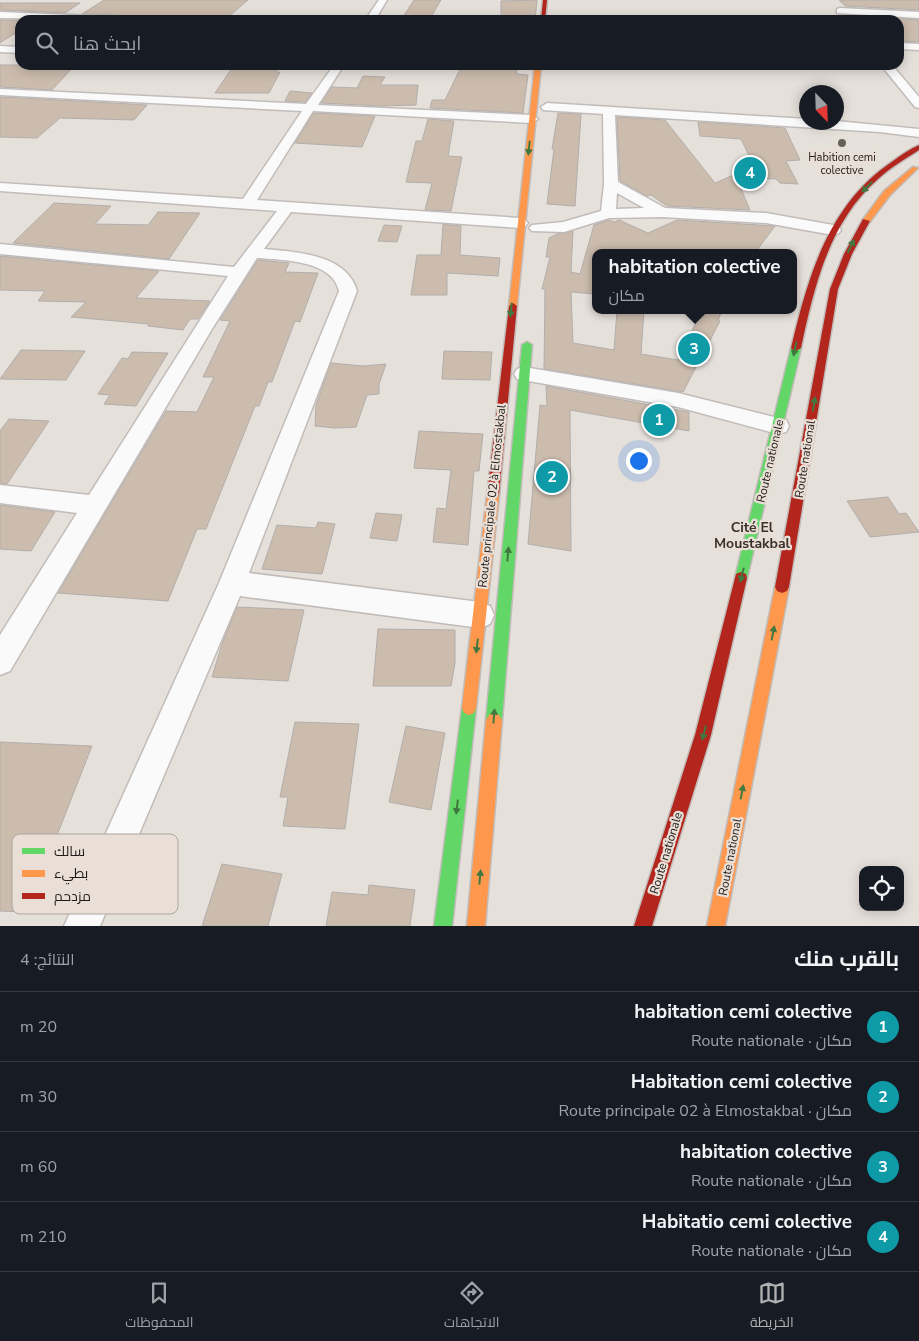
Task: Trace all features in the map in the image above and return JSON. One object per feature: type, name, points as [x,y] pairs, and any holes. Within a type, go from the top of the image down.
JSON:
[{"type":"main road","points":[[544,15],[545,0]]},
{"type":"main road","name":"Route principale 02 à Elmostakbal","points":[[443,926],[480,615],[537,70]]},
{"type":"main road","name":"Route nationale","points":[[643,926],[703,735],[811,281],[822,251],[833,230],[852,202],[870,182],[891,165],[919,147]]},
{"type":"main road","name":"Route national","points":[[716,926],[798,502],[834,289],[857,233],[872,210],[890,190],[919,166]]},
{"type":"main road","name":"Route principale 02 à Elmostakbal","points":[[476,926],[528,335]]},
{"type":"street","points":[[374,15],[384,0]]},
{"type":"street","points":[[863,3],[917,8]]},
{"type":"street","points":[[863,3],[873,13]]},
{"type":"street","points":[[0,21],[5,15],[25,7]]},
{"type":"street","points":[[843,15],[838,9],[873,13],[917,8]]},
{"type":"street","points":[[904,46],[919,47]]},
{"type":"street","points":[[904,47],[919,57]]},
{"type":"street","points":[[0,49],[15,50]]},
{"type":"street","points":[[247,204],[336,70]]},
{"type":"street","points":[[890,70],[919,104]]},
{"type":"street","points":[[0,92],[532,119]]},
{"type":"street","points":[[547,107],[861,127],[919,133]]},
{"type":"street","points":[[608,214],[611,184],[609,143],[612,138],[609,111]]},
{"type":"street","points":[[611,184],[663,212]]},
{"type":"street","points":[[0,187],[520,223]]},
{"type":"street","points":[[0,661],[246,262],[287,207]]},
{"type":"street","points":[[537,228],[564,227],[608,214],[663,212],[766,218],[833,230]]},
{"type":"street","points":[[0,249],[246,262],[292,256],[321,264],[343,276],[348,285],[348,290],[232,583],[122,834]]},
{"type":"street","points":[[524,374],[678,400],[778,426]]},
{"type":"street","points":[[0,494],[96,506]]},
{"type":"street","points":[[232,583],[480,615]]},
{"type":"street","points":[[82,926],[87,914]]},
{"type":"building","points":[[104,0],[248,0],[230,15],[82,14]]},
{"type":"building","points":[[414,0],[441,0],[432,15],[404,15]]},
{"type":"building","points":[[537,0],[536,15],[501,15],[501,1]]},
{"type":"building","points":[[839,0],[919,0],[919,10],[845,6]]},
{"type":"building","points":[[0,3],[80,3],[65,13],[0,10]]},
{"type":"building","points":[[904,19],[919,20],[919,42],[904,41]]},
{"type":"building","points":[[0,20],[15,20],[15,33],[0,43]]},
{"type":"building","points":[[0,65],[15,65],[15,70],[70,70],[52,90],[0,87]]},
{"type":"building","points":[[231,70],[277,70],[276,72],[280,72],[269,93],[215,93]]},
{"type":"building","points":[[460,70],[517,70],[517,74],[528,75],[523,113],[430,108],[432,100],[445,100]]},
{"type":"building","points":[[363,76],[385,77],[380,85],[418,85],[416,105],[381,106],[321,103],[332,87],[357,88]]},
{"type":"building","points":[[290,91],[312,93],[305,102],[285,101]]},
{"type":"building","points":[[0,97],[147,105],[134,120],[60,118],[37,138],[0,137]]},
{"type":"building","points":[[314,113],[375,116],[362,147],[295,143]]},
{"type":"building","points":[[558,113],[581,114],[575,206],[547,204],[554,149],[552,149]]},
{"type":"building","points":[[617,117],[665,120],[715,183],[754,166],[741,139],[700,136],[698,122],[785,128],[800,160],[786,161],[798,184],[780,183],[776,179],[736,177],[750,210],[667,206],[651,195],[647,196],[620,181]]},
{"type":"building","points":[[428,119],[454,121],[448,156],[462,157],[451,211],[425,210],[432,183],[406,182],[416,141],[422,141]]},
{"type":"building","points":[[54,203],[111,206],[95,224],[148,225],[158,212],[200,213],[169,259],[13,243]]},
{"type":"building","points":[[609,220],[614,222],[619,220],[648,233],[677,220],[775,226],[758,249],[592,249],[592,294],[571,292],[573,343],[614,350],[617,314],[644,314],[641,354],[678,360],[700,314],[721,314],[718,321],[720,321],[683,392],[544,369],[545,289],[542,289],[550,257],[546,257],[549,238],[557,234],[573,231],[571,272],[580,274],[594,225]]},
{"type":"building","points":[[443,224],[461,226],[460,255],[500,258],[498,276],[447,273],[447,295],[411,295],[417,255],[441,255]]},
{"type":"building","points":[[384,225],[402,226],[397,242],[378,241]]},
{"type":"building","points":[[0,256],[159,271],[136,298],[210,301],[198,319],[190,319],[183,330],[148,326],[149,324],[71,317],[86,302],[38,301],[45,291],[0,290]]},
{"type":"building","points":[[258,260],[289,263],[285,272],[318,273],[300,322],[295,321],[272,382],[268,382],[259,406],[255,406],[206,529],[197,529],[168,601],[58,593],[166,411],[197,412],[214,377],[203,377],[230,321],[220,320]]},
{"type":"building","points":[[21,350],[85,351],[66,380],[0,379]]},
{"type":"building","points":[[444,351],[492,352],[490,380],[442,379]]},
{"type":"building","points":[[132,352],[168,353],[136,406],[104,404],[110,395],[98,394],[122,358],[128,359]]},
{"type":"building","points":[[331,363],[363,366],[386,364],[379,384],[379,394],[367,395],[356,427],[335,428],[315,426],[316,405]]},
{"type":"building","points":[[546,386],[689,412],[689,431],[570,410],[571,551],[528,544],[540,405],[547,406]]},
{"type":"building","points":[[9,419],[49,421],[7,484],[0,483],[0,431]]},
{"type":"building","points":[[419,431],[483,434],[479,471],[474,471],[468,545],[433,542],[437,508],[446,509],[451,470],[414,468]]},
{"type":"building","points":[[888,497],[899,514],[906,513],[919,532],[870,537],[847,501]]},
{"type":"building","points":[[0,505],[55,512],[31,551],[0,549]]},
{"type":"building","points":[[376,513],[402,515],[397,541],[370,538]]},
{"type":"building","points":[[318,522],[335,524],[322,574],[262,569],[277,525],[316,528]]},
{"type":"building","points":[[237,607],[304,610],[288,681],[212,677],[222,644]]},
{"type":"building","points":[[378,629],[455,630],[455,663],[451,686],[373,686]]},
{"type":"building","points":[[295,722],[359,724],[345,829],[283,826],[288,797],[280,797]]},
{"type":"building","points":[[406,726],[445,733],[431,810],[389,802]]},
{"type":"building","points":[[0,742],[92,746],[58,834],[12,834],[12,911],[0,911]]},
{"type":"building","points":[[222,864],[282,874],[268,926],[202,926]]},
{"type":"building","points":[[369,885],[415,890],[410,926],[326,926],[332,892],[368,895]]},
{"type":"traffic: fast","points":[[494,720],[527,345]]},
{"type":"traffic: fast","points":[[741,578],[796,348]]},
{"type":"traffic: fast","points":[[443,926],[469,708]]},
{"type":"traffic: slow","points":[[513,306],[537,70]]},
{"type":"traffic: slow","points":[[866,221],[887,193],[915,168]]},
{"type":"traffic: slow","points":[[469,708],[493,495]]},
{"type":"traffic: slow","points":[[716,926],[782,587]]},
{"type":"traffic: slow","points":[[476,926],[494,720]]},
{"type":"traffic: jam","points":[[544,15],[545,0]]},
{"type":"traffic: jam","points":[[796,348],[820,260],[839,220],[869,183],[919,147]]},
{"type":"traffic: jam","points":[[782,587],[834,289],[848,254],[866,221]]},
{"type":"traffic: jam","points":[[493,495],[513,306]]},
{"type":"traffic: jam","points":[[643,926],[703,735],[741,578]]},
{"type":"place","name":"Habition cemi colective","points":[[842,143]]},
{"type":"place","name":"Habitatio cemi colective","points":[[750,173]]},
{"type":"place","name":"habitation colective","points":[[694,349]]},
{"type":"place","name":"habitation cemi colective","points":[[659,420]]},
{"type":"place","name":"Habitation cemi colective","points":[[552,477]]},
{"type":"district","name":"Cité El Moustakbal","points":[[752,536]]}]
